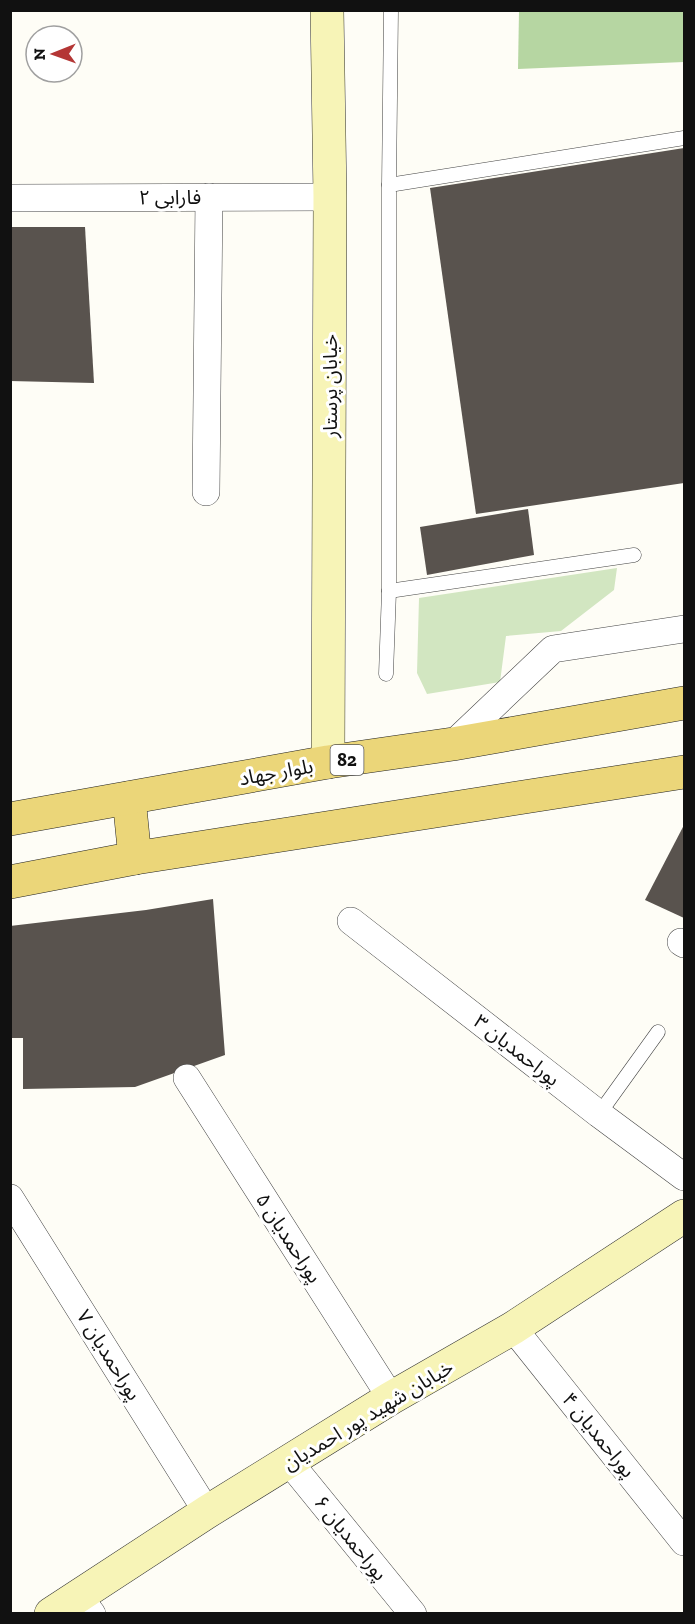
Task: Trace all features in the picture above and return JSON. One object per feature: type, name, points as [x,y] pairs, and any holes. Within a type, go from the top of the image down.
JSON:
[{"type":"main road","name":"بلوار جهاد","points":[[10,819],[328,762],[453,744],[684,703]]},
{"type":"main road","points":[[10,882],[135,858],[684,772]]},
{"type":"main road","points":[[129,798],[135,858]]},
{"type":"street","name":"خیابان پرستار","points":[[327,10],[330,197],[328,762]]},
{"type":"street","points":[[206,492],[209,197]]},
{"type":"street","name":"فارابی ۲","points":[[10,198],[330,197]]},
{"type":"street","points":[[453,744],[553,649],[684,629]]},
{"type":"street","name":"پوراحمدیان ۳","points":[[351,921],[599,1114],[684,1177]]},
{"type":"street","name":"پوراحمدیان ۵","points":[[187,1078],[391,1398]]},
{"type":"street","name":"پوراحمدیان ۷","points":[[10,1198],[207,1512]]},
{"type":"street","name":"خیابان شهید پور احمدیان","points":[[51,1614],[86,1605],[207,1512],[290,1463],[391,1398],[513,1329],[684,1216]]},
{"type":"street","name":"پوراحمدیان ۴","points":[[513,1329],[684,1542]]},
{"type":"street","name":"پوراحمدیان ۶","points":[[290,1463],[413,1614]]},
{"type":"lane","points":[[386,674],[389,591],[391,10]]},
{"type":"lane","points":[[389,184],[684,138]]},
{"type":"lane","points":[[389,591],[634,555]]},
{"type":"lane","points":[[599,1114],[658,1032]]},
{"type":"green space","points":[[519,11],[684,11],[684,62],[518,69]]},
{"type":"green space","points":[[617,568],[614,590],[561,631],[506,636],[500,682],[427,694],[417,673],[419,598]]},
{"type":"building","points":[[684,148],[684,483],[476,514],[430,188]]},
{"type":"building","points":[[10,227],[85,227],[94,383],[10,381]]},
{"type":"building","points":[[528,509],[534,555],[427,575],[420,527]]},
{"type":"building","points":[[684,825],[684,918],[645,900]]},
{"type":"building","points":[[213,899],[225,1055],[135,1087],[23,1089],[23,1038],[10,1038],[10,926],[146,910]]}]
